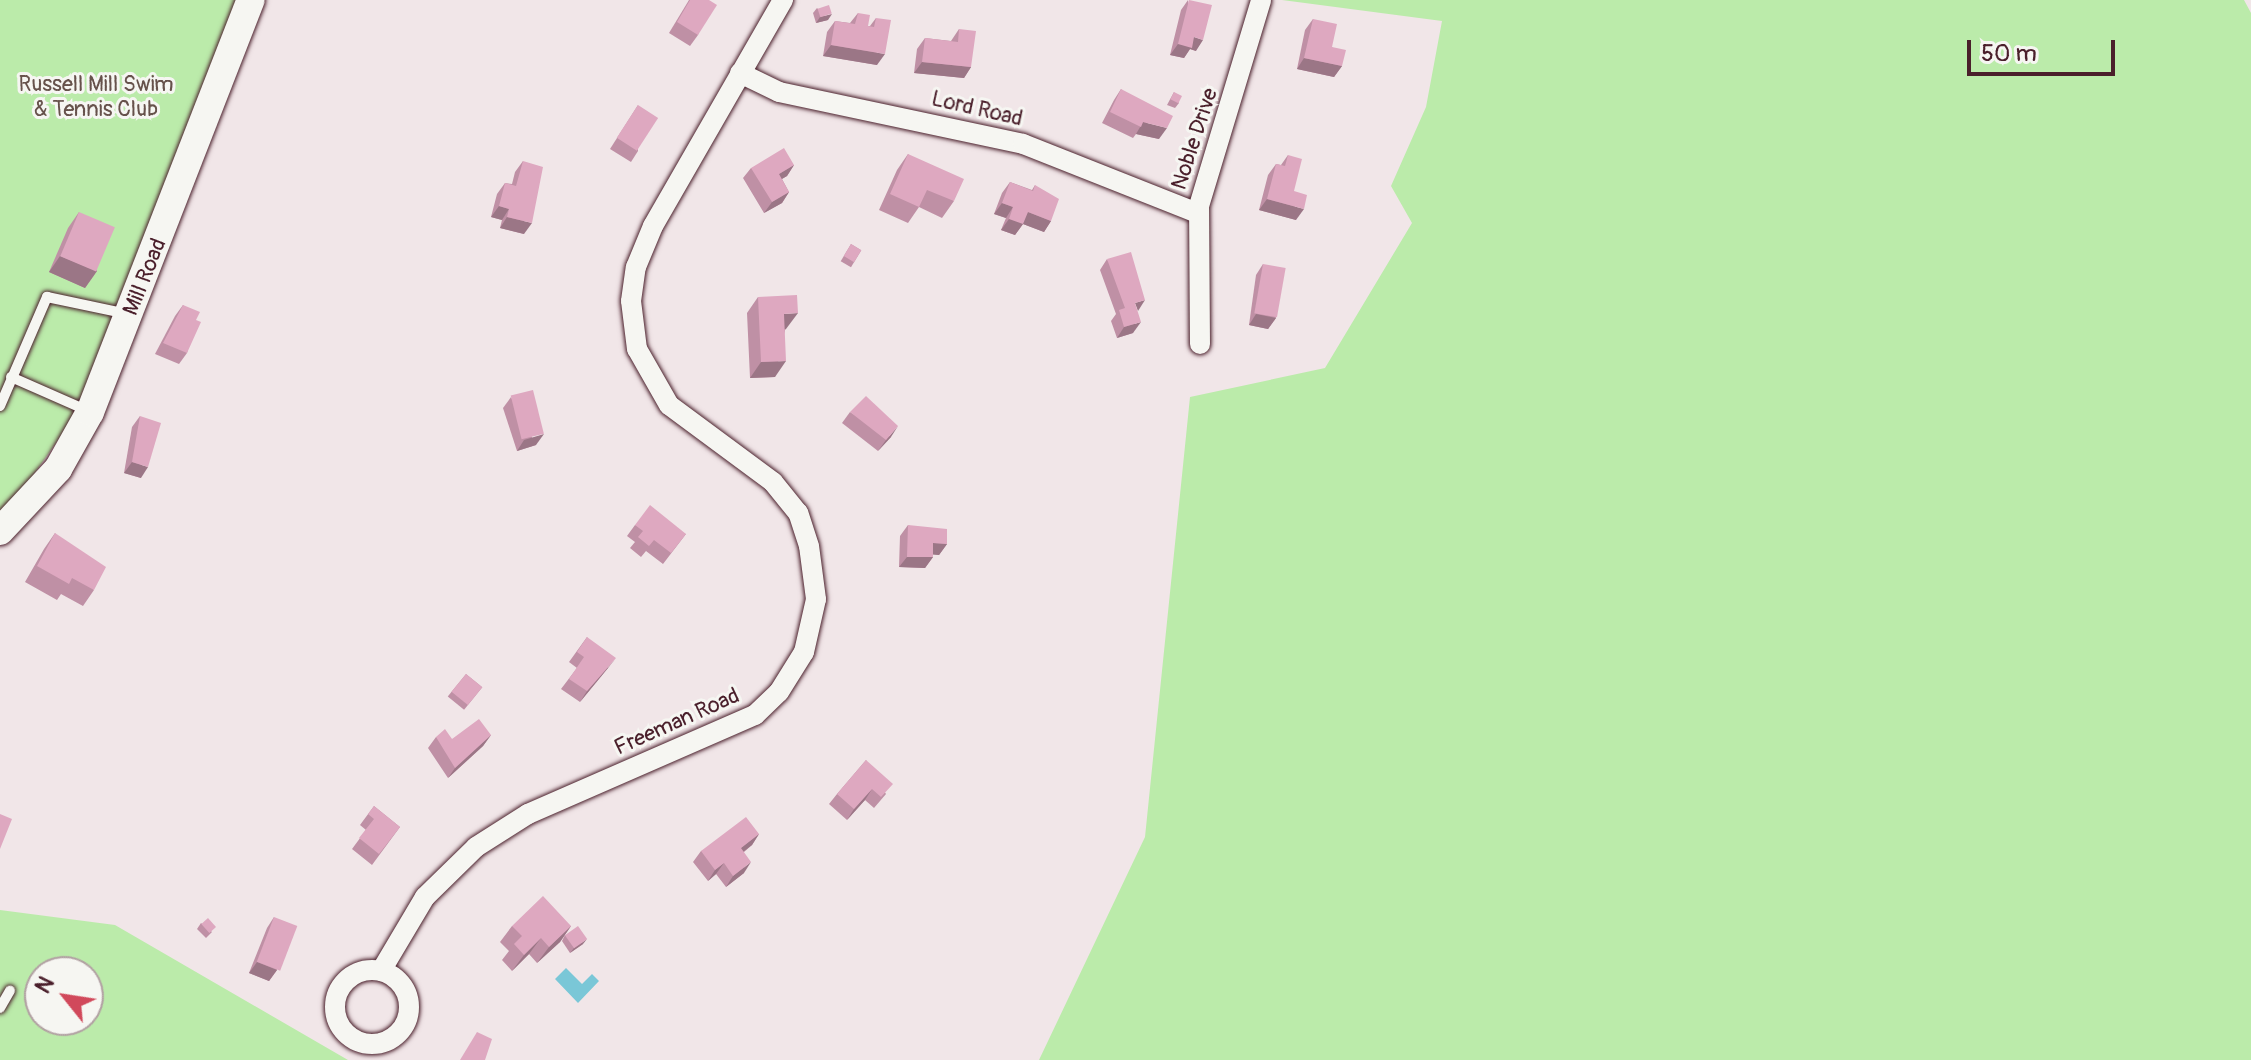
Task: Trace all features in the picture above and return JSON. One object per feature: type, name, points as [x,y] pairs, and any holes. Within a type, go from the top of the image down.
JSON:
[{"type":"main road","name":"Mill Road","points":[[0,531],[48,481],[90,412],[251,0]]},
{"type":"street","name":"Freeman Road","points":[[381,971],[425,897],[476,847],[528,814],[755,715],[779,692],[804,652],[816,599],[809,546],[798,513],[773,482],[669,405],[644,364],[632,319],[633,280],[645,243],[783,0]]},
{"type":"street","name":"Noble Drive","points":[[1200,344],[1197,213],[1261,0]]},
{"type":"street","name":"Lord Road","points":[[740,73],[777,91],[1023,144],[1197,213]]},
{"type":"lane","points":[[0,406],[47,297],[130,315]]},
{"type":"lane","points":[[11,377],[90,412]]},
{"type":"lane","points":[[0,1008],[10,991]]},
{"type":"green space","name":"Russell Mill Swim & Tennis Club","points":[[0,0],[239,0],[72,420],[15,501],[0,513]]},
{"type":"green space","points":[[1282,0],[2244,0],[2251,13],[2251,1060],[1039,1060],[1145,837],[1190,397],[1325,368],[1412,223],[1391,186],[1426,107],[1442,21]]},
{"type":"green space","points":[[0,910],[115,925],[348,1060],[0,1060]]},
{"type":"water","points":[[566,968],[582,984],[592,974],[599,981],[578,1003],[555,979]]},
{"type":"building","points":[[690,0],[709,0],[717,5],[698,35],[677,22]]},
{"type":"building","points":[[1189,0],[1212,5],[1203,40],[1194,37],[1192,48],[1178,44]]},
{"type":"building","points":[[829,5],[832,14],[820,17],[818,9]]},
{"type":"building","points":[[858,13],[870,15],[868,26],[874,27],[876,18],[891,20],[885,54],[831,45],[835,21],[855,24]]},
{"type":"building","points":[[1313,19],[1337,24],[1332,47],[1346,50],[1342,66],[1304,58]]},
{"type":"building","points":[[959,29],[976,31],[971,67],[922,62],[925,38],[958,42]]},
{"type":"building","points":[[1121,89],[1173,116],[1167,128],[1143,122],[1141,127],[1110,112]]},
{"type":"building","points":[[1174,92],[1182,96],[1178,103],[1170,99]]},
{"type":"building","points":[[638,105],[658,118],[637,151],[617,138]]},
{"type":"building","points":[[784,148],[794,165],[779,174],[789,192],[772,202],[751,168]]},
{"type":"building","points":[[908,154],[964,179],[954,201],[927,190],[919,207],[890,194]]},
{"type":"building","points":[[1288,155],[1302,159],[1294,191],[1307,195],[1304,209],[1267,199],[1276,164],[1285,166]]},
{"type":"building","points":[[523,161],[543,167],[532,223],[507,217],[509,209],[499,206],[505,183],[516,186]]},
{"type":"building","points":[[1010,182],[1033,191],[1035,185],[1059,199],[1051,221],[1028,212],[1023,224],[1009,219],[1013,207],[1002,203]]},
{"type":"building","points":[[79,212],[115,227],[96,271],[60,256]]},
{"type":"building","points":[[851,244],[861,250],[854,262],[844,256]]},
{"type":"building","points":[[1131,252],[1145,300],[1135,303],[1141,322],[1124,327],[1119,310],[1125,308],[1107,259]]},
{"type":"building","points":[[1263,264],[1286,268],[1277,317],[1254,313]]},
{"type":"building","points":[[797,295],[798,313],[784,314],[786,361],[761,362],[758,297]]},
{"type":"building","points":[[183,305],[200,312],[196,320],[201,322],[187,353],[163,343]]},
{"type":"building","points":[[533,390],[544,434],[522,439],[511,396]]},
{"type":"building","points":[[866,396],[898,426],[886,440],[850,412]]},
{"type":"building","points":[[140,416],[161,423],[148,467],[132,462]]},
{"type":"building","points":[[650,505],[686,534],[671,553],[654,540],[649,546],[638,537],[643,531],[635,525]]},
{"type":"building","points":[[908,525],[947,529],[947,544],[933,543],[933,557],[907,557]]},
{"type":"building","points":[[55,533],[106,567],[94,590],[72,578],[69,584],[37,566]]},
{"type":"building","points":[[587,637],[616,658],[587,691],[569,679],[584,657],[577,652]]},
{"type":"building","points":[[466,674],[482,687],[468,705],[452,692]]},
{"type":"building","points":[[479,719],[491,735],[455,768],[436,737],[445,729],[452,739]]},
{"type":"building","points":[[866,760],[893,784],[881,797],[872,789],[854,809],[837,794]]},
{"type":"building","points":[[374,806],[400,827],[379,854],[359,838],[374,819],[368,814]]},
{"type":"building","points":[[0,814],[12,819],[0,849]]},
{"type":"building","points":[[746,817],[759,834],[741,848],[751,862],[733,876],[724,863],[715,870],[701,851]]},
{"type":"building","points":[[543,896],[571,926],[549,947],[541,938],[524,955],[514,944],[522,936],[512,926]]},
{"type":"building","points":[[274,917],[297,926],[280,971],[257,962]]},
{"type":"building","points":[[208,918],[216,927],[209,933],[201,924]]},
{"type":"building","points":[[578,926],[587,939],[574,948],[565,935]]},
{"type":"building","points":[[477,1032],[492,1039],[485,1060],[460,1060]]}]
